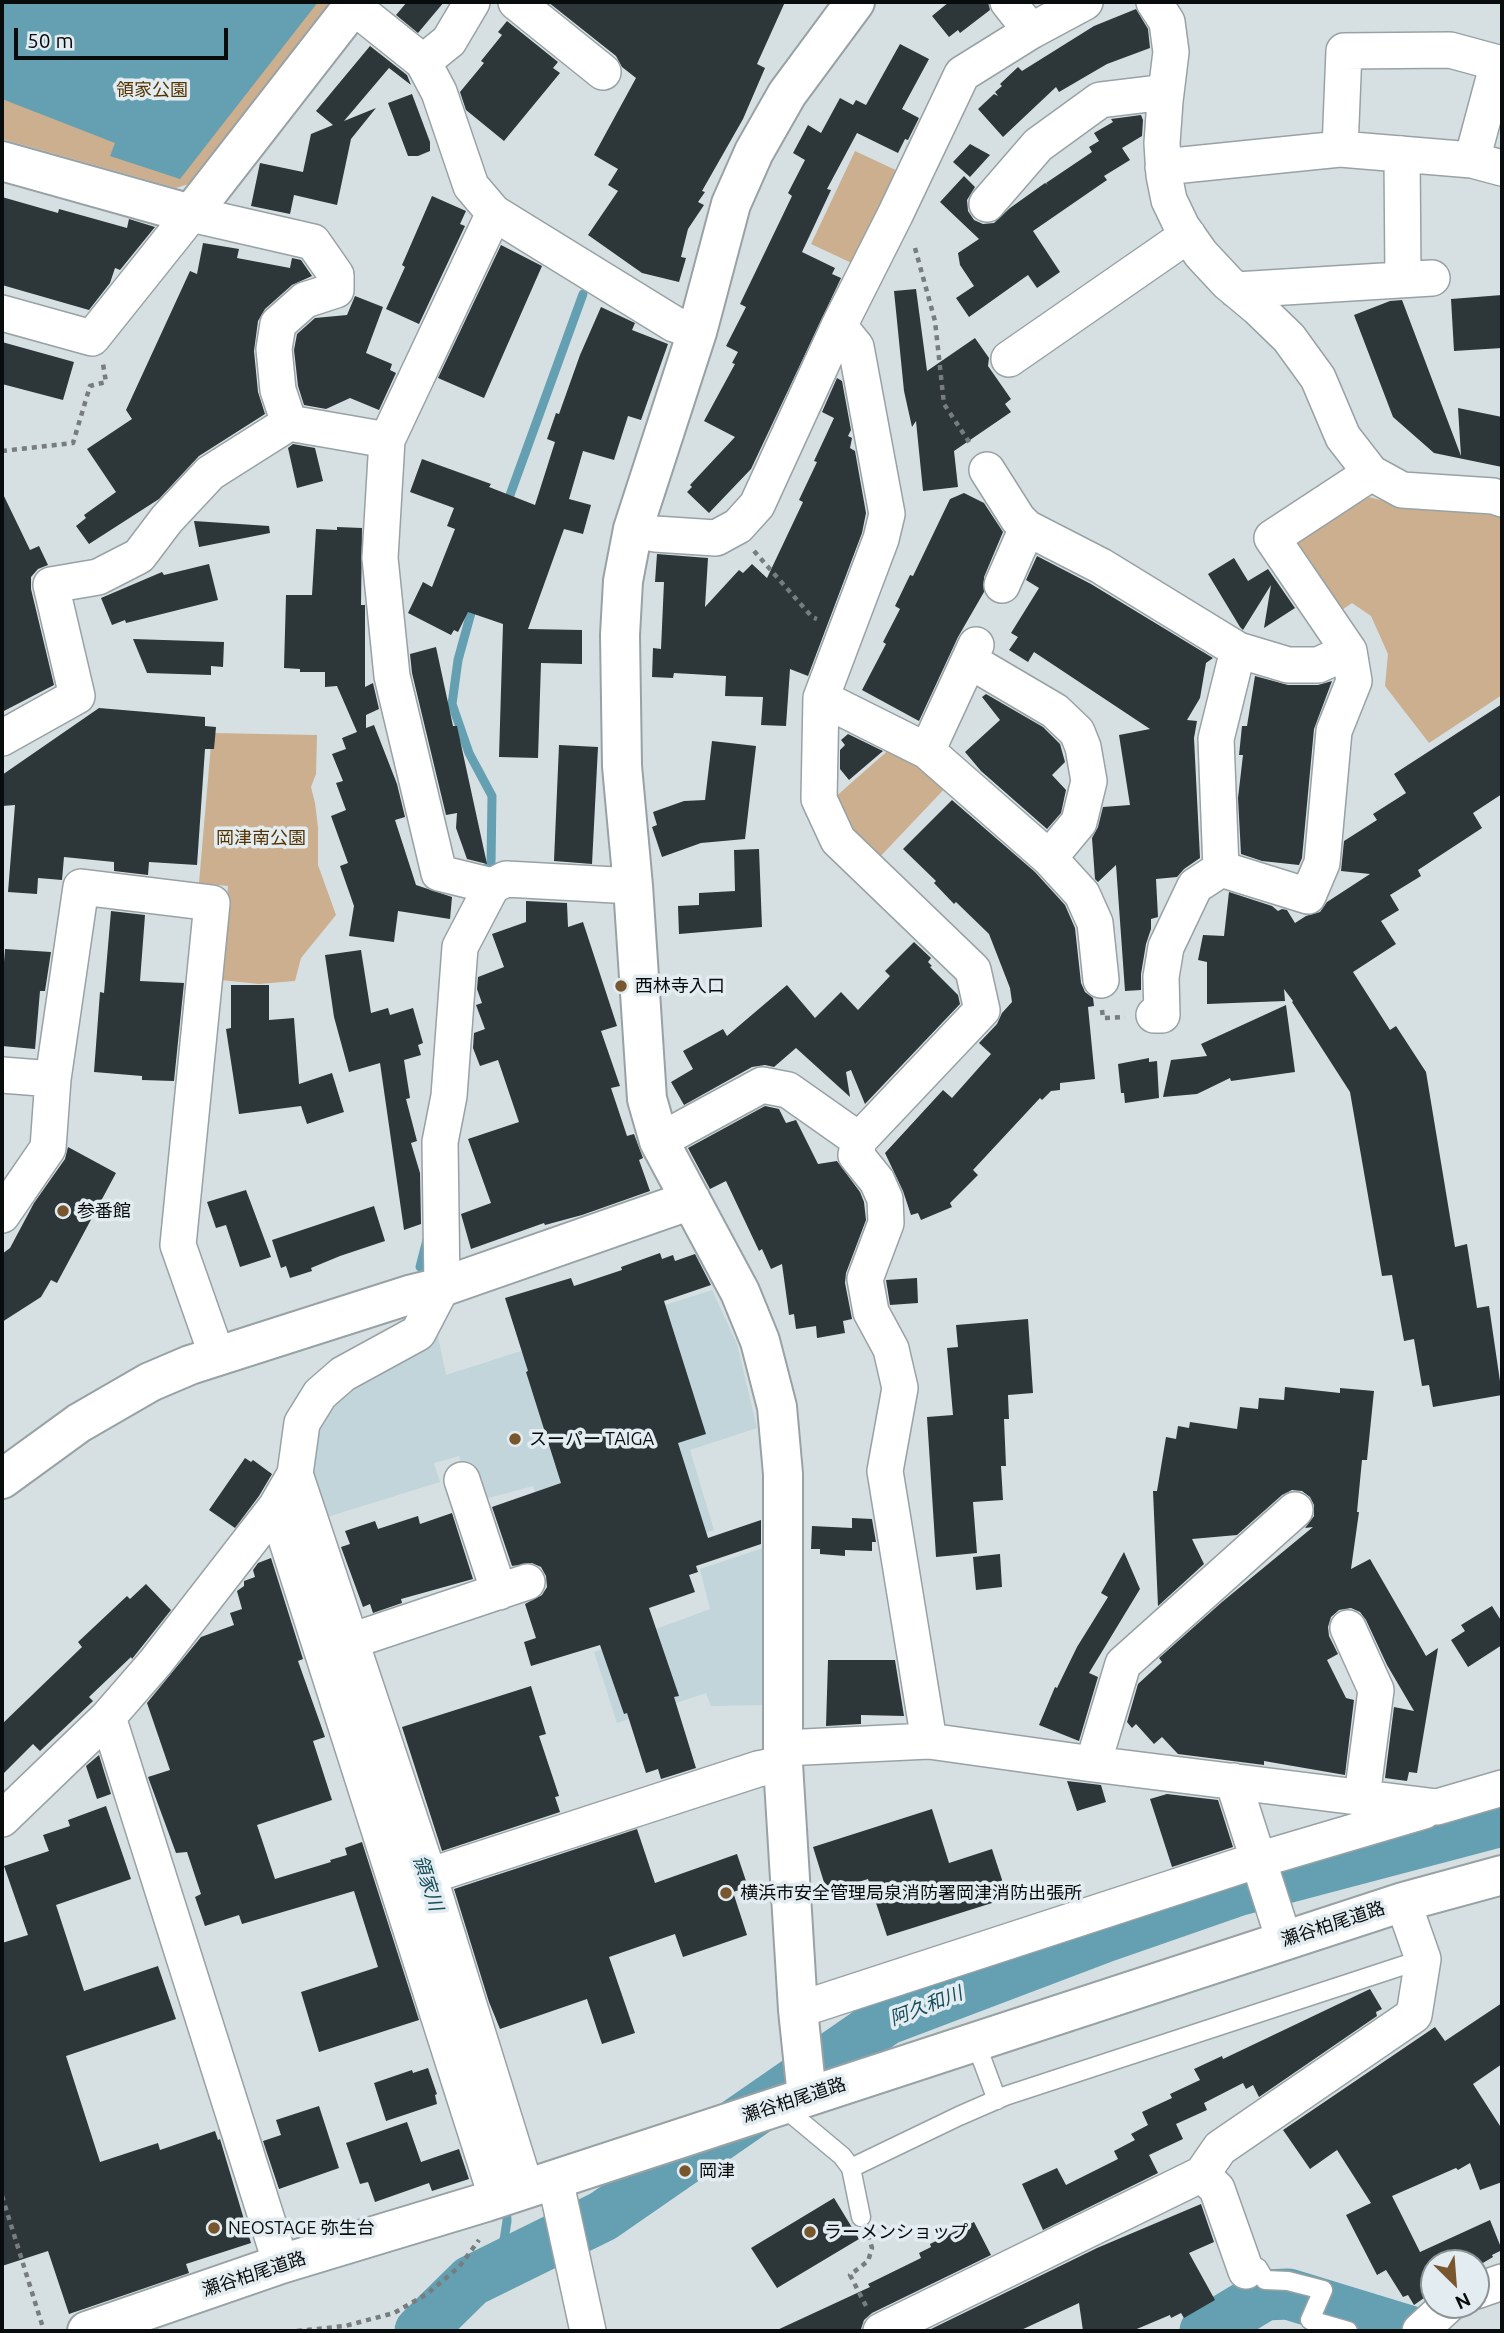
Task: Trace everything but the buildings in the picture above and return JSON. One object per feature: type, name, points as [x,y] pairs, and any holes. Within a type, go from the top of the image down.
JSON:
[{"type":"street","points":[[423,62],[449,41],[472,2]]},
{"type":"street","points":[[516,2],[603,72]]},
{"type":"street","points":[[794,2100],[798,2010],[783,1756],[783,1474],[777,1408],[760,1341],[740,1292],[659,1141],[647,1099],[622,766],[620,635],[623,581],[633,528],[697,332],[731,204],[754,152],[787,94],[855,2]]},
{"type":"street","points":[[1008,2],[1031,31]]},
{"type":"street","points":[[633,528],[655,534],[716,538],[742,536],[839,326],[904,229],[962,74],[1031,31],[1086,2]]},
{"type":"street","points":[[1154,2],[1167,22],[1171,52],[1162,143],[1163,167],[1169,200],[1188,235],[1236,290],[1258,308],[1296,348],[1318,378],[1343,438],[1371,473],[1402,490],[1493,496],[1502,499]]},
{"type":"street","points":[[2,313],[92,338],[355,4],[423,62],[439,92],[471,186],[494,213],[674,324],[697,332]]},
{"type":"street","points":[[1163,167],[1340,149],[1487,164],[1498,64],[1450,50],[1344,51],[1340,149]]},
{"type":"street","points":[[987,204],[1038,145],[1100,100],[1166,92]]},
{"type":"street","points":[[1236,290],[1417,278],[1402,154]]},
{"type":"street","points":[[2,161],[191,214],[313,242],[336,275],[335,290],[305,300],[278,324],[274,349],[278,390],[289,423]]},
{"type":"street","points":[[492,886],[439,873],[392,676],[380,558],[387,440],[494,213]]},
{"type":"street","points":[[1009,359],[1188,235]]},
{"type":"street","points":[[839,326],[856,346],[887,514],[881,539],[837,627],[821,698],[819,799],[838,840],[973,970],[982,1010],[859,1140],[856,1155],[877,1181],[886,1199],[886,1223],[865,1279],[871,1312],[891,1349],[900,1388],[885,1471],[902,1562],[929,1741]]},
{"type":"street","points":[[2,738],[78,696],[51,585],[98,577],[139,556],[167,519],[210,473],[289,423],[387,440]]},
{"type":"street","points":[[987,470],[1018,519],[1027,528],[1101,566],[1238,650],[1288,665],[1318,664],[1349,651]]},
{"type":"street","points":[[1221,869],[1308,896],[1322,863],[1334,731],[1354,681],[1349,651],[1272,538],[1371,473]]},
{"type":"street","points":[[1002,585],[1027,528]]},
{"type":"street","points":[[1221,869],[1216,739],[1238,650]]},
{"type":"street","points":[[927,751],[973,653],[1055,711],[1077,732],[1083,747],[1088,781],[1079,822],[1049,858]]},
{"type":"street","points":[[821,698],[927,751],[1049,858],[1082,894],[1095,923],[1101,980]]},
{"type":"street","points":[[1154,1015],[1161,1015],[1161,977],[1166,947],[1195,886],[1221,869]]},
{"type":"street","points":[[2,1819],[108,1717],[155,1663],[276,1507],[295,1474],[302,1423],[320,1394],[344,1374],[418,1333],[442,1287],[440,1142],[449,1096],[460,947],[492,886],[506,879],[633,886]]},
{"type":"street","points":[[2,1214],[48,1148],[53,1079],[81,887],[212,903],[178,1245],[217,1356]]},
{"type":"street","points":[[2,1076],[53,1079]]},
{"type":"street","points":[[659,1141],[762,1086],[788,1090],[859,1140]]},
{"type":"street","points":[[2,1479],[79,1423],[150,1382],[217,1356],[442,1287],[691,1200]]},
{"type":"street","points":[[295,1474],[429,1876],[524,2194]]},
{"type":"street","points":[[351,1641],[513,1587],[462,1480]]},
{"type":"street","points":[[276,1507],[524,2194],[573,2267],[588,2331]]},
{"type":"street","points":[[1093,1764],[1123,1664],[1295,1510]]},
{"type":"street","points":[[1348,1628],[1376,1690],[1362,1797]]},
{"type":"street","points":[[108,1717],[281,2264]]},
{"type":"street","points":[[429,1876],[758,1769],[783,1756],[929,1741],[1437,1807]]},
{"type":"street","points":[[1233,1781],[1278,1924]]},
{"type":"street","points":[[798,2010],[1502,1788]]},
{"type":"street","name":"瀬谷柏尾道路","points":[[87,2331],[281,2264],[524,2194],[794,2100],[975,2041],[1278,1924],[1403,1902],[1502,1875]]},
{"type":"street","points":[[881,2331],[1202,2174],[1220,2148],[1414,2015],[1423,1959],[1403,1902]]},
{"type":"street","points":[[1202,2174],[1217,2189],[1246,2271]]},
{"type":"lane","points":[[850,2168],[997,2100],[1423,1959]]},
{"type":"lane","points":[[975,2041],[997,2100]]},
{"type":"lane","points":[[794,2100],[850,2168],[862,2217]]},
{"type":"lane","points":[[1246,2271],[1258,2268],[1265,2280],[1288,2281],[1323,2290],[1310,2320],[1348,2331]]},
{"type":"path","points":[[904,229],[934,321],[944,404],[963,433]]},
{"type":"path","points":[[2,452],[74,443],[90,386],[106,382],[102,353],[92,338]]},
{"type":"path","points":[[742,536],[812,617],[837,627]]},
{"type":"path","points":[[298,2331],[345,2326],[394,2313],[427,2294],[460,2267],[480,2239],[524,2194]]},
{"type":"path","points":[[2,2196],[44,2331]]},
{"type":"path","points":[[859,2292],[850,2275],[868,2261],[873,2248],[862,2217]]},
{"type":"shaded area","name":"スーパー TAIGA","points":[[712,1290],[737,1344],[757,1428],[690,1450],[714,1530],[563,1577],[533,1486],[474,1502],[459,1456],[434,1463],[440,1482],[321,1519],[304,1470],[330,1396],[437,1331],[446,1375]]},
{"type":"shaded area","points":[[763,1548],[763,1705],[711,1706],[706,1693],[617,1723],[594,1652],[710,1609],[700,1569]]},
{"type":"green space","name":"領家公園","points":[[2,2],[333,2],[192,183],[176,188],[2,139]]},
{"type":"green space","points":[[855,151],[902,173],[858,266],[811,244]]},
{"type":"green space","points":[[1369,497],[1399,505],[1502,515],[1502,695],[1429,743],[1385,686],[1388,654],[1371,616],[1352,603],[1336,614],[1295,548],[1300,538]]},
{"type":"green space","name":"岡津南公園","points":[[212,733],[317,735],[316,774],[311,787],[318,827],[318,865],[336,915],[301,958],[295,981],[259,984],[221,980],[228,886],[199,883]]},
{"type":"green space","points":[[892,747],[950,783],[875,862],[845,837],[833,799]]},
{"type":"water","name":"領家公園","points":[[2,2],[318,2],[180,179],[110,156],[115,143],[2,99]]},
{"type":"waterway","points":[[506,506],[583,294]]},
{"type":"waterway","points":[[474,602],[458,660],[452,704],[469,753],[492,796],[491,864],[481,874]]},
{"type":"waterway","points":[[420,1267],[427,1240]]},
{"type":"waterway","name":"阿久和川","points":[[420,2331],[471,2281],[603,2216],[886,2020],[1105,1937],[1240,1890],[1502,1821]]},
{"type":"waterway","name":"領家川","points":[[500,2266],[507,2221],[506,2204]]},
{"type":"waterway","points":[[1205,2331],[1265,2295],[1288,2294],[1409,2331]]},
{"type":"place","name":"西林寺入口","points":[[621,986]]},
{"type":"place","name":"参番館","points":[[63,1211]]},
{"type":"place","name":"スーパー TAIGA","points":[[515,1439]]},
{"type":"place","name":"横浜市安全管理局泉消防署岡津消防出張所","points":[[726,1893]]},
{"type":"place","name":"岡津","points":[[685,2171]]},
{"type":"place","name":"NEOSTAGE 弥生台","points":[[214,2228]]},
{"type":"place","name":"ラーメンショップ","points":[[810,2232]]}]
